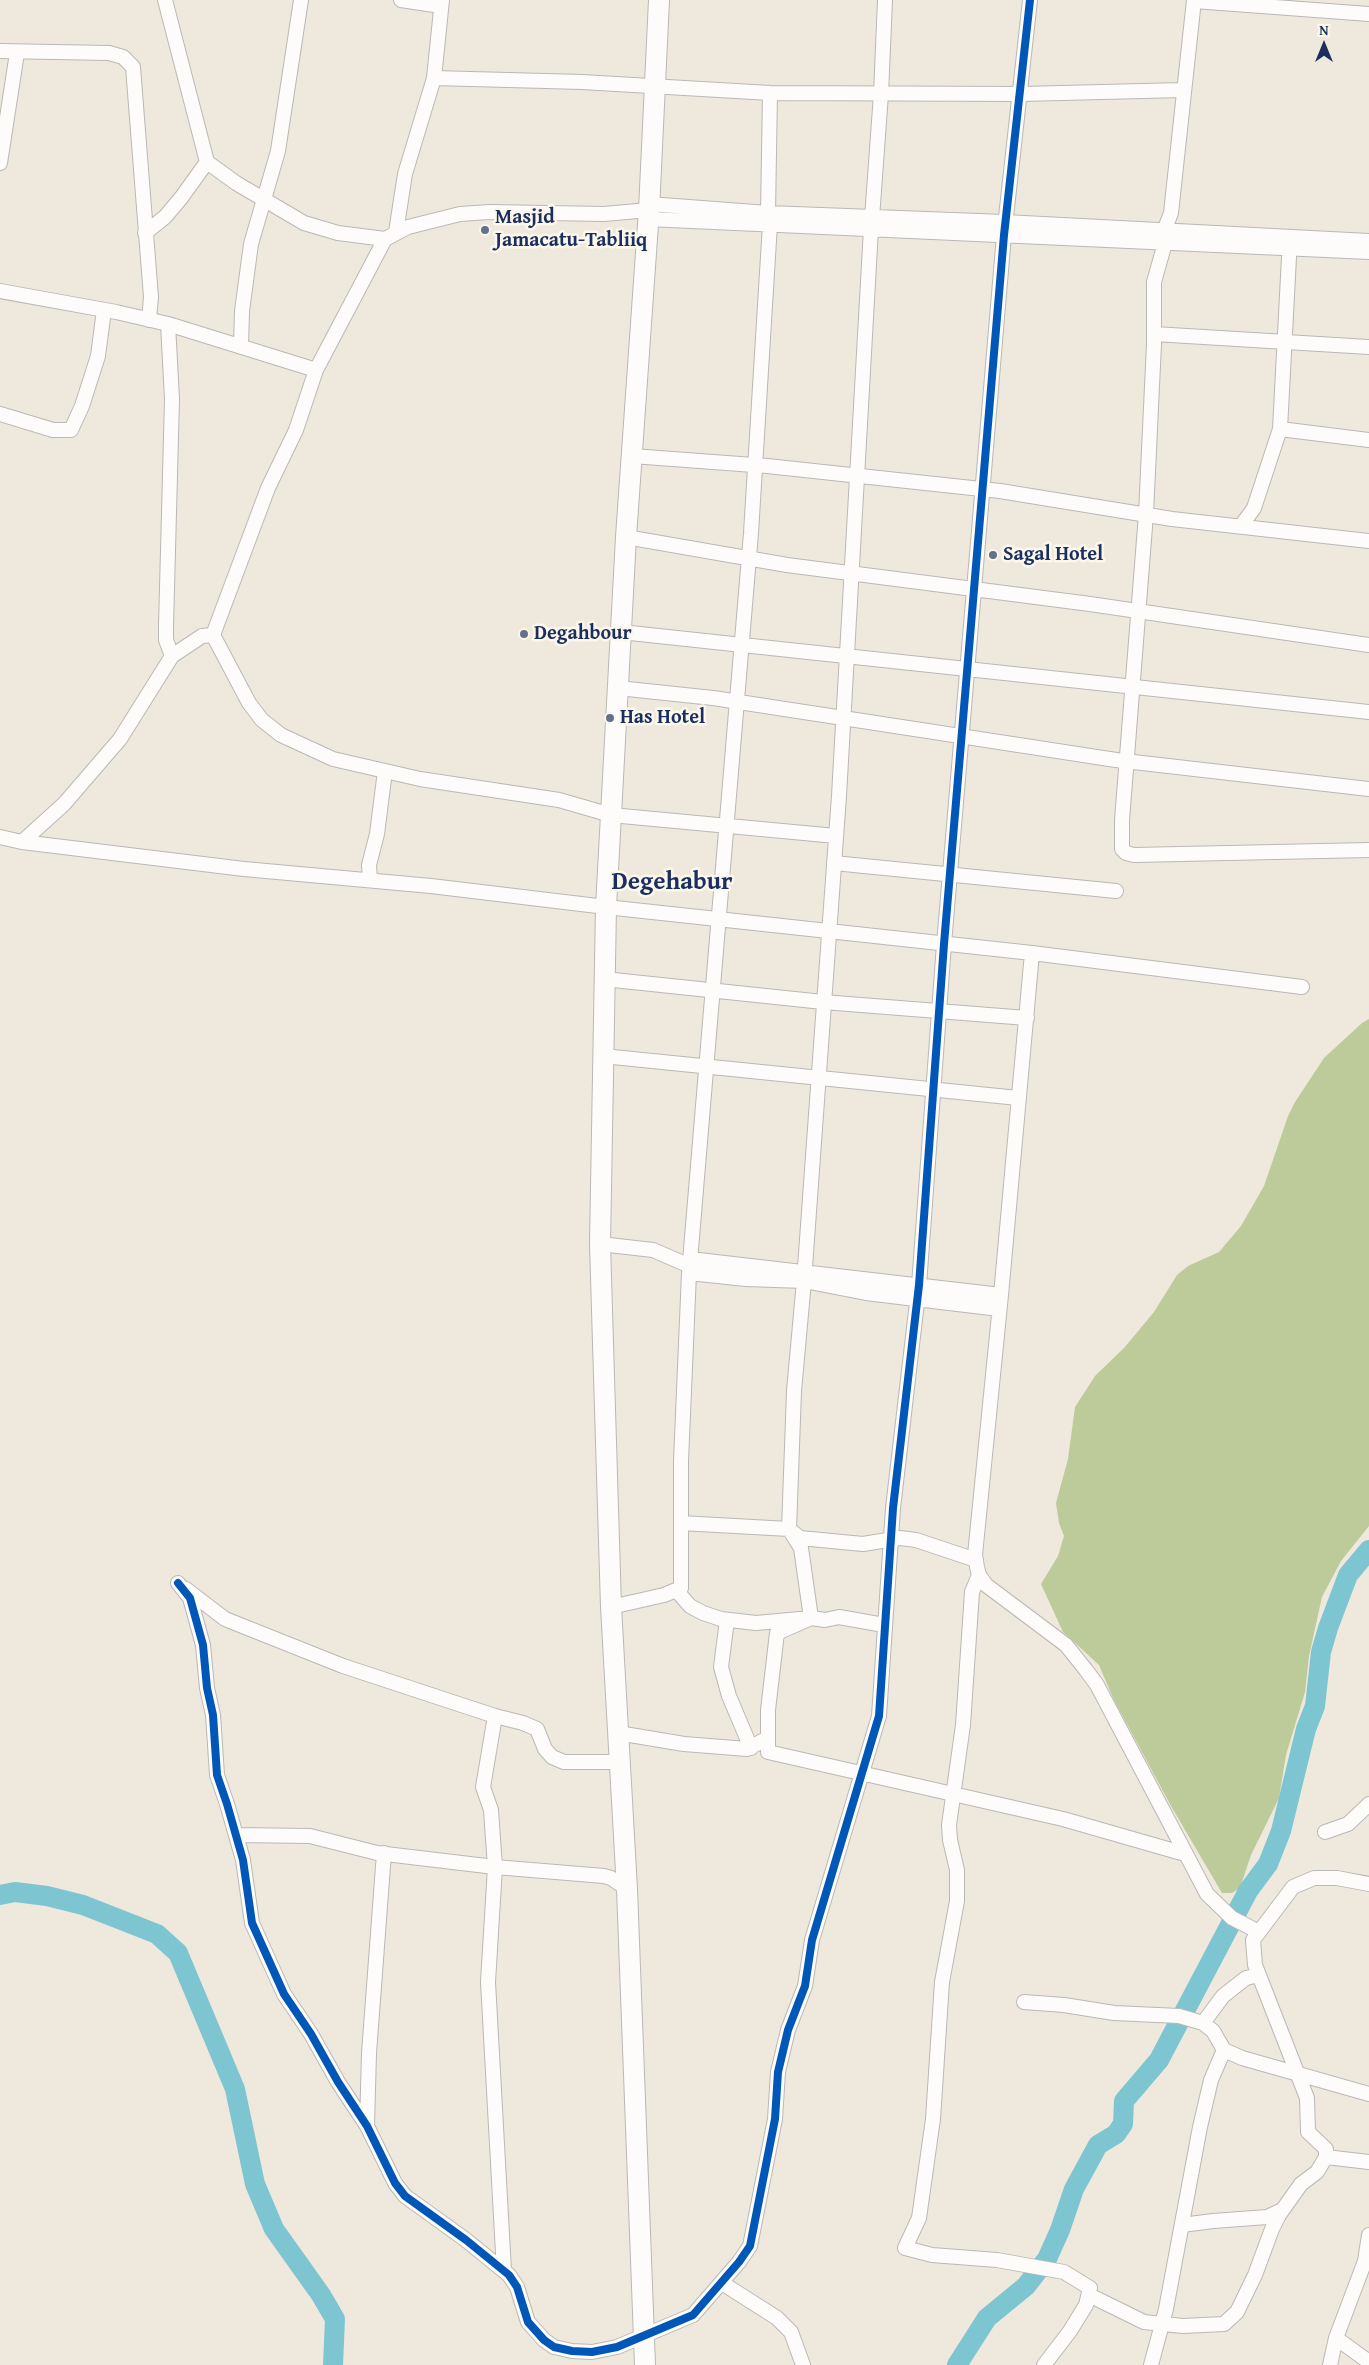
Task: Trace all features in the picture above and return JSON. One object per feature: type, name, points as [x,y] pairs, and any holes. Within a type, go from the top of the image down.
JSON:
[{"type":"highway","points":[[645,2365],[627,1889],[611,1607],[600,1244],[606,907],[626,537],[648,211],[659,0]]},
{"type":"street","points":[[165,0],[207,162],[264,200],[304,223],[338,233],[390,236],[432,220],[489,212],[604,214],[648,211],[769,219],[1005,228],[1164,237],[1290,242],[1369,241]]},
{"type":"street","points":[[240,345],[242,310],[251,244],[278,151],[301,0]]},
{"type":"street","points":[[400,0],[442,3],[434,78],[405,174],[390,236],[316,370],[296,430],[268,488],[213,636],[249,703],[262,720],[281,735],[333,759],[420,779],[559,800],[611,815],[836,836]]},
{"type":"street","points":[[811,1618],[801,1548],[788,1529],[794,1391],[836,836],[881,94],[885,0]]},
{"type":"street","points":[[620,1762],[564,1762],[552,1757],[546,1749],[537,1729],[343,1666],[225,1619],[178,1583],[190,1598],[203,1645],[207,1688],[213,1715],[217,1775],[243,1860],[252,1923],[284,1994],[311,2034],[338,2082],[367,2126],[395,2183],[405,2196],[472,2244],[504,2271],[517,2287],[528,2322],[544,2340],[554,2346],[572,2351],[592,2352],[617,2347],[693,2315],[706,2298],[722,2283],[750,2246],[775,2119],[778,2072],[788,2030],[805,1986],[812,1940],[879,1716],[891,1539],[918,1292],[944,944],[1005,228],[1030,0]]},
{"type":"street","points":[[1369,14],[1316,5],[1194,0],[1170,213],[1154,282],[1154,334],[1146,514],[1122,820],[1122,849],[1126,853],[1134,855],[1369,850]]},
{"type":"street","points":[[0,51],[17,53],[108,54],[124,57],[133,67],[151,297],[148,320]]},
{"type":"street","points":[[0,163],[17,53]]},
{"type":"street","points":[[434,78],[582,82],[770,93],[1021,94],[1183,90]]},
{"type":"street","points":[[611,1607],[681,1588],[681,1452],[690,1266],[755,465],[769,219],[770,93]]},
{"type":"street","points":[[145,233],[165,217],[207,162]]},
{"type":"street","points":[[1290,242],[1369,252]]},
{"type":"street","points":[[1241,526],[1254,508],[1280,429],[1290,242]]},
{"type":"street","points":[[0,291],[168,324],[316,370]]},
{"type":"street","points":[[0,414],[53,430],[71,430],[82,406],[98,356],[104,310]]},
{"type":"street","points":[[168,324],[172,398],[166,640],[172,656]]},
{"type":"street","points":[[1154,334],[1369,348]]},
{"type":"street","points":[[1280,429],[1369,440]]},
{"type":"street","points":[[632,456],[755,465],[983,489],[1146,514],[1369,540]]},
{"type":"street","points":[[626,537],[748,559],[1138,611],[1369,645]]},
{"type":"street","points":[[621,632],[1369,712]]},
{"type":"street","points":[[22,842],[64,804],[120,739],[172,656],[202,636],[213,636]]},
{"type":"street","points":[[618,688],[736,702],[1126,760],[1369,789]]},
{"type":"street","points":[[370,880],[370,865],[377,834],[386,771]]},
{"type":"street","points":[[0,837],[22,842],[244,869],[370,880],[1032,953],[1302,987]]},
{"type":"street","points":[[834,863],[1116,891]]},
{"type":"street","points":[[1032,953],[976,1560],[979,1575],[986,1585],[1066,1645],[1098,1685],[1213,1902],[1232,1918],[1258,1932]]},
{"type":"street","points":[[604,979],[823,1002],[1027,1018]]},
{"type":"street","points":[[603,1056],[1018,1098]]},
{"type":"street","points":[[600,1244],[653,1250],[690,1266],[804,1276],[867,1286],[1000,1302]]},
{"type":"street","points":[[681,1523],[788,1529],[800,1538],[863,1544],[900,1538],[916,1540],[976,1560]]},
{"type":"street","points":[[979,1575],[972,1592],[963,1725],[953,1793],[950,1833],[957,1870],[957,1900],[942,1982],[933,2119],[920,2218],[905,2248],[932,2255],[997,2260],[1064,2272],[1090,2288],[1089,2295],[1070,2331],[1044,2365]]},
{"type":"street","points":[[676,1590],[690,1606],[703,1613],[727,1620],[756,1623],[811,1618],[825,1620],[830,1618],[850,1618],[884,1625]]},
{"type":"street","points":[[811,1618],[777,1633],[766,1739],[768,1752],[1063,1819],[1186,1854]]},
{"type":"street","points":[[727,1620],[721,1667],[729,1696],[751,1748]]},
{"type":"street","points":[[495,1716],[483,1787],[491,1810],[495,1867],[488,1982],[504,2271]]},
{"type":"street","points":[[618,1734],[684,1744],[751,1748],[766,1739]]},
{"type":"street","points":[[1325,1832],[1348,1824],[1369,1804]]},
{"type":"street","points":[[236,1835],[310,1836],[384,1853],[495,1867],[604,1876],[611,1878],[627,1889]]},
{"type":"street","points":[[367,2126],[368,2054],[384,1853]]},
{"type":"street","points":[[1089,2295],[1144,2322],[1183,2326],[1224,2324],[1237,2312],[1255,2275],[1272,2229],[1282,2210],[1300,2184],[1317,2172],[1326,2157],[1326,2148],[1308,2132],[1307,2098],[1255,1965],[1253,1940],[1293,1887],[1314,1878],[1337,1878],[1369,1884]]},
{"type":"street","points":[[1203,2023],[1229,1991],[1246,1978],[1259,1975]]},
{"type":"street","points":[[1024,2002],[1064,2005],[1114,2013],[1179,2016],[1203,2023],[1213,2031],[1224,2050],[1260,2064],[1369,2094]]},
{"type":"street","points":[[1151,2365],[1162,2324],[1200,2127],[1211,2080],[1224,2050]]},
{"type":"street","points":[[1326,2157],[1369,2162]]},
{"type":"street","points":[[1182,2226],[1212,2221],[1267,2217],[1282,2210]]},
{"type":"street","points":[[1330,2365],[1336,2338],[1364,2261],[1369,2235]]},
{"type":"street","points":[[722,2283],[777,2318],[791,2332],[803,2365]]},
{"type":"street","points":[[1336,2338],[1369,2362]]},
{"type":"green space","points":[[1369,1019],[1369,1526],[1341,1561],[1322,1597],[1309,1656],[1305,1692],[1286,1755],[1279,1798],[1251,1855],[1240,1888],[1232,1893],[1222,1893],[1171,1806],[1113,1698],[1099,1665],[1063,1632],[1041,1584],[1058,1556],[1064,1536],[1059,1523],[1056,1503],[1068,1459],[1075,1407],[1095,1376],[1124,1348],[1154,1312],[1177,1275],[1188,1266],[1219,1252],[1241,1226],[1264,1186],[1288,1116],[1295,1102],[1324,1058],[1362,1023]]},
{"type":"waterway","points":[[957,2365],[987,2318],[1026,2286],[1047,2259],[1060,2230],[1074,2189],[1098,2145],[1116,2134],[1123,2124],[1124,2101],[1159,2060],[1248,1891],[1268,1864],[1281,1831],[1306,1729],[1315,1706],[1321,1652],[1328,1628],[1348,1575],[1369,1550]]},
{"type":"waterway","points":[[0,1895],[15,1892],[47,1896],[83,1905],[157,1934],[178,1953],[235,2089],[255,2184],[274,2229],[321,2295],[335,2319],[333,2365]]},
{"type":"cycle path","points":[[178,1583],[190,1598],[203,1645],[207,1688],[213,1715],[217,1775],[243,1860],[252,1923],[284,1994],[311,2034],[338,2082],[367,2126],[395,2183],[405,2196],[466,2240],[509,2275],[517,2287],[528,2322],[544,2340],[554,2347],[572,2351],[592,2352],[617,2347],[693,2315],[739,2262],[750,2246],[775,2119],[778,2072],[788,2030],[805,1986],[812,1940],[879,1716],[893,1508],[919,1285],[944,944],[1004,235],[1030,0]]},
{"type":"place","name":"Masjid Jamacatu-Tabliiq","points":[[485,230]]},
{"type":"place","name":"Sagal Hotel","points":[[993,555]]},
{"type":"place","name":"Degahbour","points":[[524,634]]},
{"type":"place","name":"Has Hotel","points":[[610,718]]},
{"type":"district","name":"Degehabur","points":[[672,883]]}]
